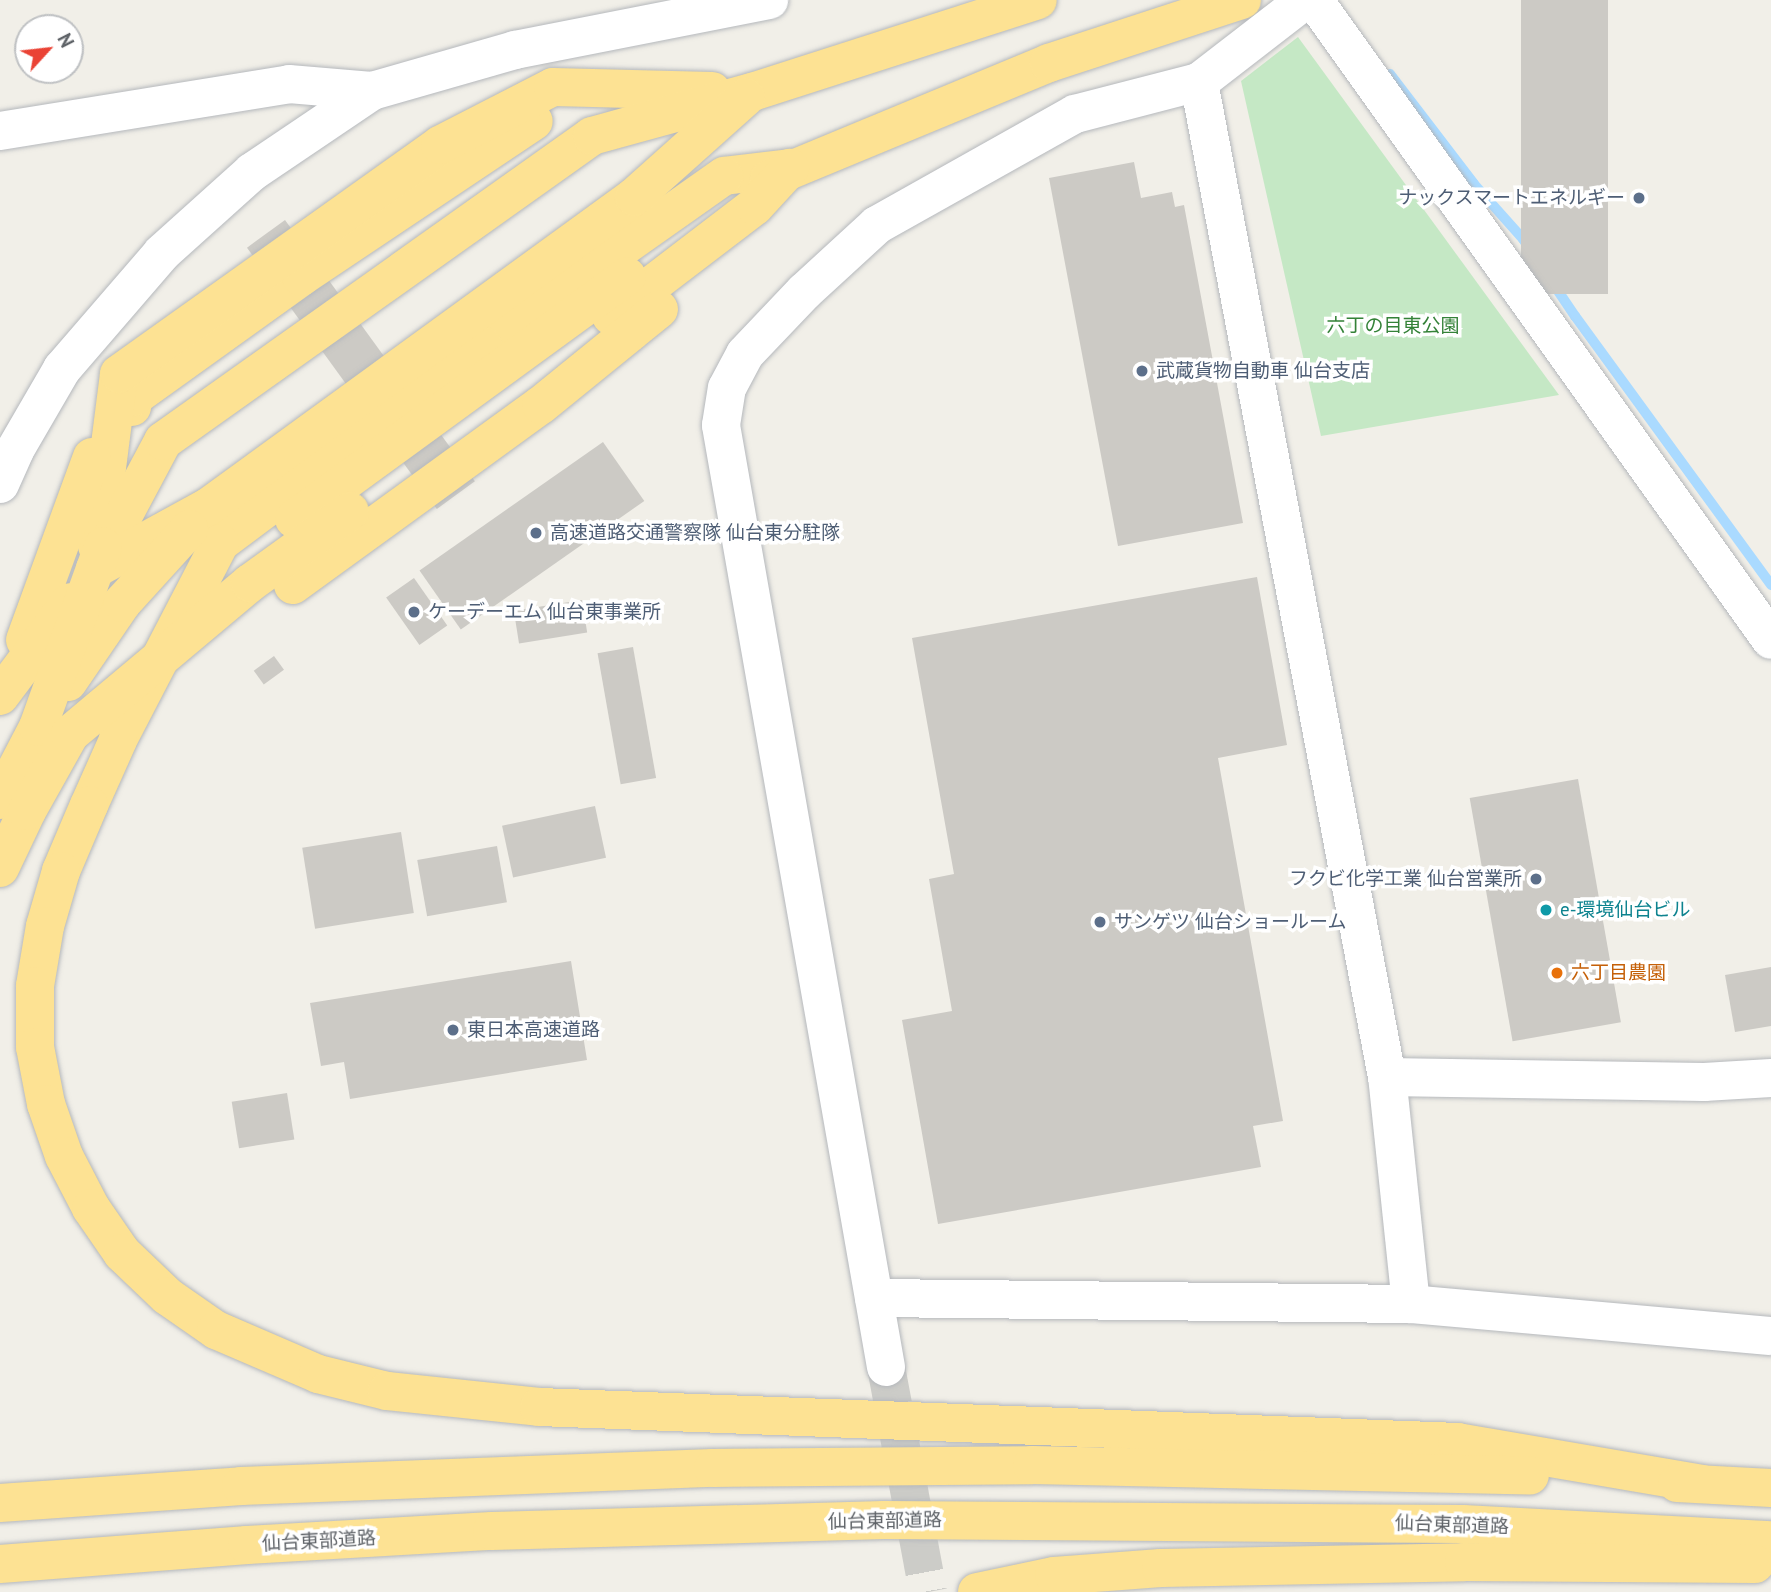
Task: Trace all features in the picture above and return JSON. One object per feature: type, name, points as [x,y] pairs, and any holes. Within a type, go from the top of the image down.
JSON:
[{"type":"highway","points":[[3,692],[94,569],[163,441],[592,136],[752,92],[1038,0]]},
{"type":"highway","points":[[165,652],[233,562],[741,193],[790,167],[1049,63],[1242,0]]},
{"type":"highway","points":[[3,692],[63,541],[119,374],[440,145],[553,88],[752,92]]},
{"type":"highway","points":[[94,569],[208,507],[634,197],[752,92]]},
{"type":"highway","points":[[0,868],[27,811],[54,731],[134,397],[301,276],[567,99],[752,92]]},
{"type":"highway","points":[[94,569],[191,487],[615,181],[752,92]]},
{"type":"highway","points":[[0,800],[54,731],[220,543],[484,346],[724,176],[790,167]]},
{"type":"highway","points":[[118,740],[183,670],[265,605],[541,405],[648,318],[760,217],[790,167]]},
{"type":"highway","points":[[94,569],[119,374]]},
{"type":"highway","points":[[54,731],[122,603],[208,507]]},
{"type":"highway","points":[[220,543],[118,740],[61,871],[45,926],[35,986],[36,1047],[46,1104],[64,1156],[80,1187],[122,1253],[167,1296],[216,1330],[317,1374],[387,1391],[539,1407],[1457,1442],[1702,1484]]},
{"type":"highway","points":[[54,731],[165,652],[265,605]]},
{"type":"highway","points":[[0,1503],[240,1486],[488,1475],[890,1465],[1458,1472],[1771,1488]]},
{"type":"highway","name":"仙台東部道路","points":[[0,1564],[247,1545],[492,1531],[884,1520],[1463,1524],[1771,1540]]},
{"type":"highway","points":[[977,1592],[1054,1576],[1161,1568],[1464,1562],[1771,1564]]},
{"type":"street","points":[[0,484],[15,450],[62,369],[162,253],[252,172],[372,91],[648,11],[769,0]]},
{"type":"street","points":[[886,1367],[721,425],[727,388],[745,354],[804,292],[877,225],[1074,114],[1199,82],[1305,0]]},
{"type":"street","points":[[1314,0],[1771,640]]},
{"type":"street","points":[[1199,82],[1387,1077],[1411,1304]]},
{"type":"street","points":[[0,131],[289,84],[372,91]]},
{"type":"street","points":[[1387,1077],[1704,1082],[1771,1078]]},
{"type":"street","points":[[874,1298],[1411,1304],[1771,1336]]},
{"type":"green space","name":"六丁の目東公園","points":[[1298,37],[1559,395],[1321,436],[1241,81]]},
{"type":"building","points":[[1521,0],[1608,0],[1608,294],[1521,294]]},
{"type":"building","points":[[1134,162],[1141,198],[1172,192],[1175,207],[1184,205],[1243,523],[1118,546],[1049,178]]},
{"type":"building","points":[[285,220],[475,481],[437,509],[247,248]]},
{"type":"building","points":[[603,442],[644,501],[461,629],[420,570]]},
{"type":"building","points":[[1257,577],[1287,745],[1218,758],[1283,1121],[1253,1126],[1261,1167],[938,1224],[902,1020],[952,1011],[929,879],[954,874],[912,638]]},
{"type":"building","points":[[414,578],[447,626],[419,645],[386,598]]},
{"type":"building","points":[[582,600],[587,633],[519,643],[514,611]]},
{"type":"building","points":[[633,647],[656,778],[621,784],[598,653]]},
{"type":"building","points":[[274,656],[284,670],[264,684],[254,671]]},
{"type":"building","name":"e-環境仙台ビル","points":[[1578,779],[1621,1022],[1513,1041],[1470,798]]},
{"type":"building","points":[[595,806],[606,858],[513,878],[502,826]]},
{"type":"building","points":[[401,832],[414,913],[315,929],[302,848]]},
{"type":"building","points":[[497,846],[507,902],[427,916],[417,860]]},
{"type":"building","points":[[571,961],[587,1060],[350,1099],[344,1062],[321,1066],[310,1003]]},
{"type":"building","points":[[1771,967],[1771,1026],[1735,1032],[1725,975]]},
{"type":"building","points":[[287,1093],[294,1139],[239,1148],[232,1102]]},
{"type":"waterway","points":[[1390,74],[1474,184],[1523,239],[1575,316],[1771,585]]},
{"type":"tunnel","points":[[886,1367],[928,1592]]},
{"type":"place","name":"ナックスマートエネルギー","points":[[1639,198]]},
{"type":"place","name":"武蔵貨物自動車 仙台支店","points":[[1142,371]]},
{"type":"place","name":"高速道路交通警察隊 仙台東分駐隊","points":[[536,533]]},
{"type":"place","name":"ケーデーエム 仙台東事業所","points":[[414,612]]},
{"type":"place","name":"フクビ化学工業 仙台営業所","points":[[1536,879]]},
{"type":"place","name":"e-環境仙台ビル","points":[[1546,910]]},
{"type":"place","name":"サンゲツ 仙台ショールーム","points":[[1100,922]]},
{"type":"place","name":"六丁目農園","points":[[1557,973]]},
{"type":"place","name":"東日本高速道路","points":[[453,1030]]}]
